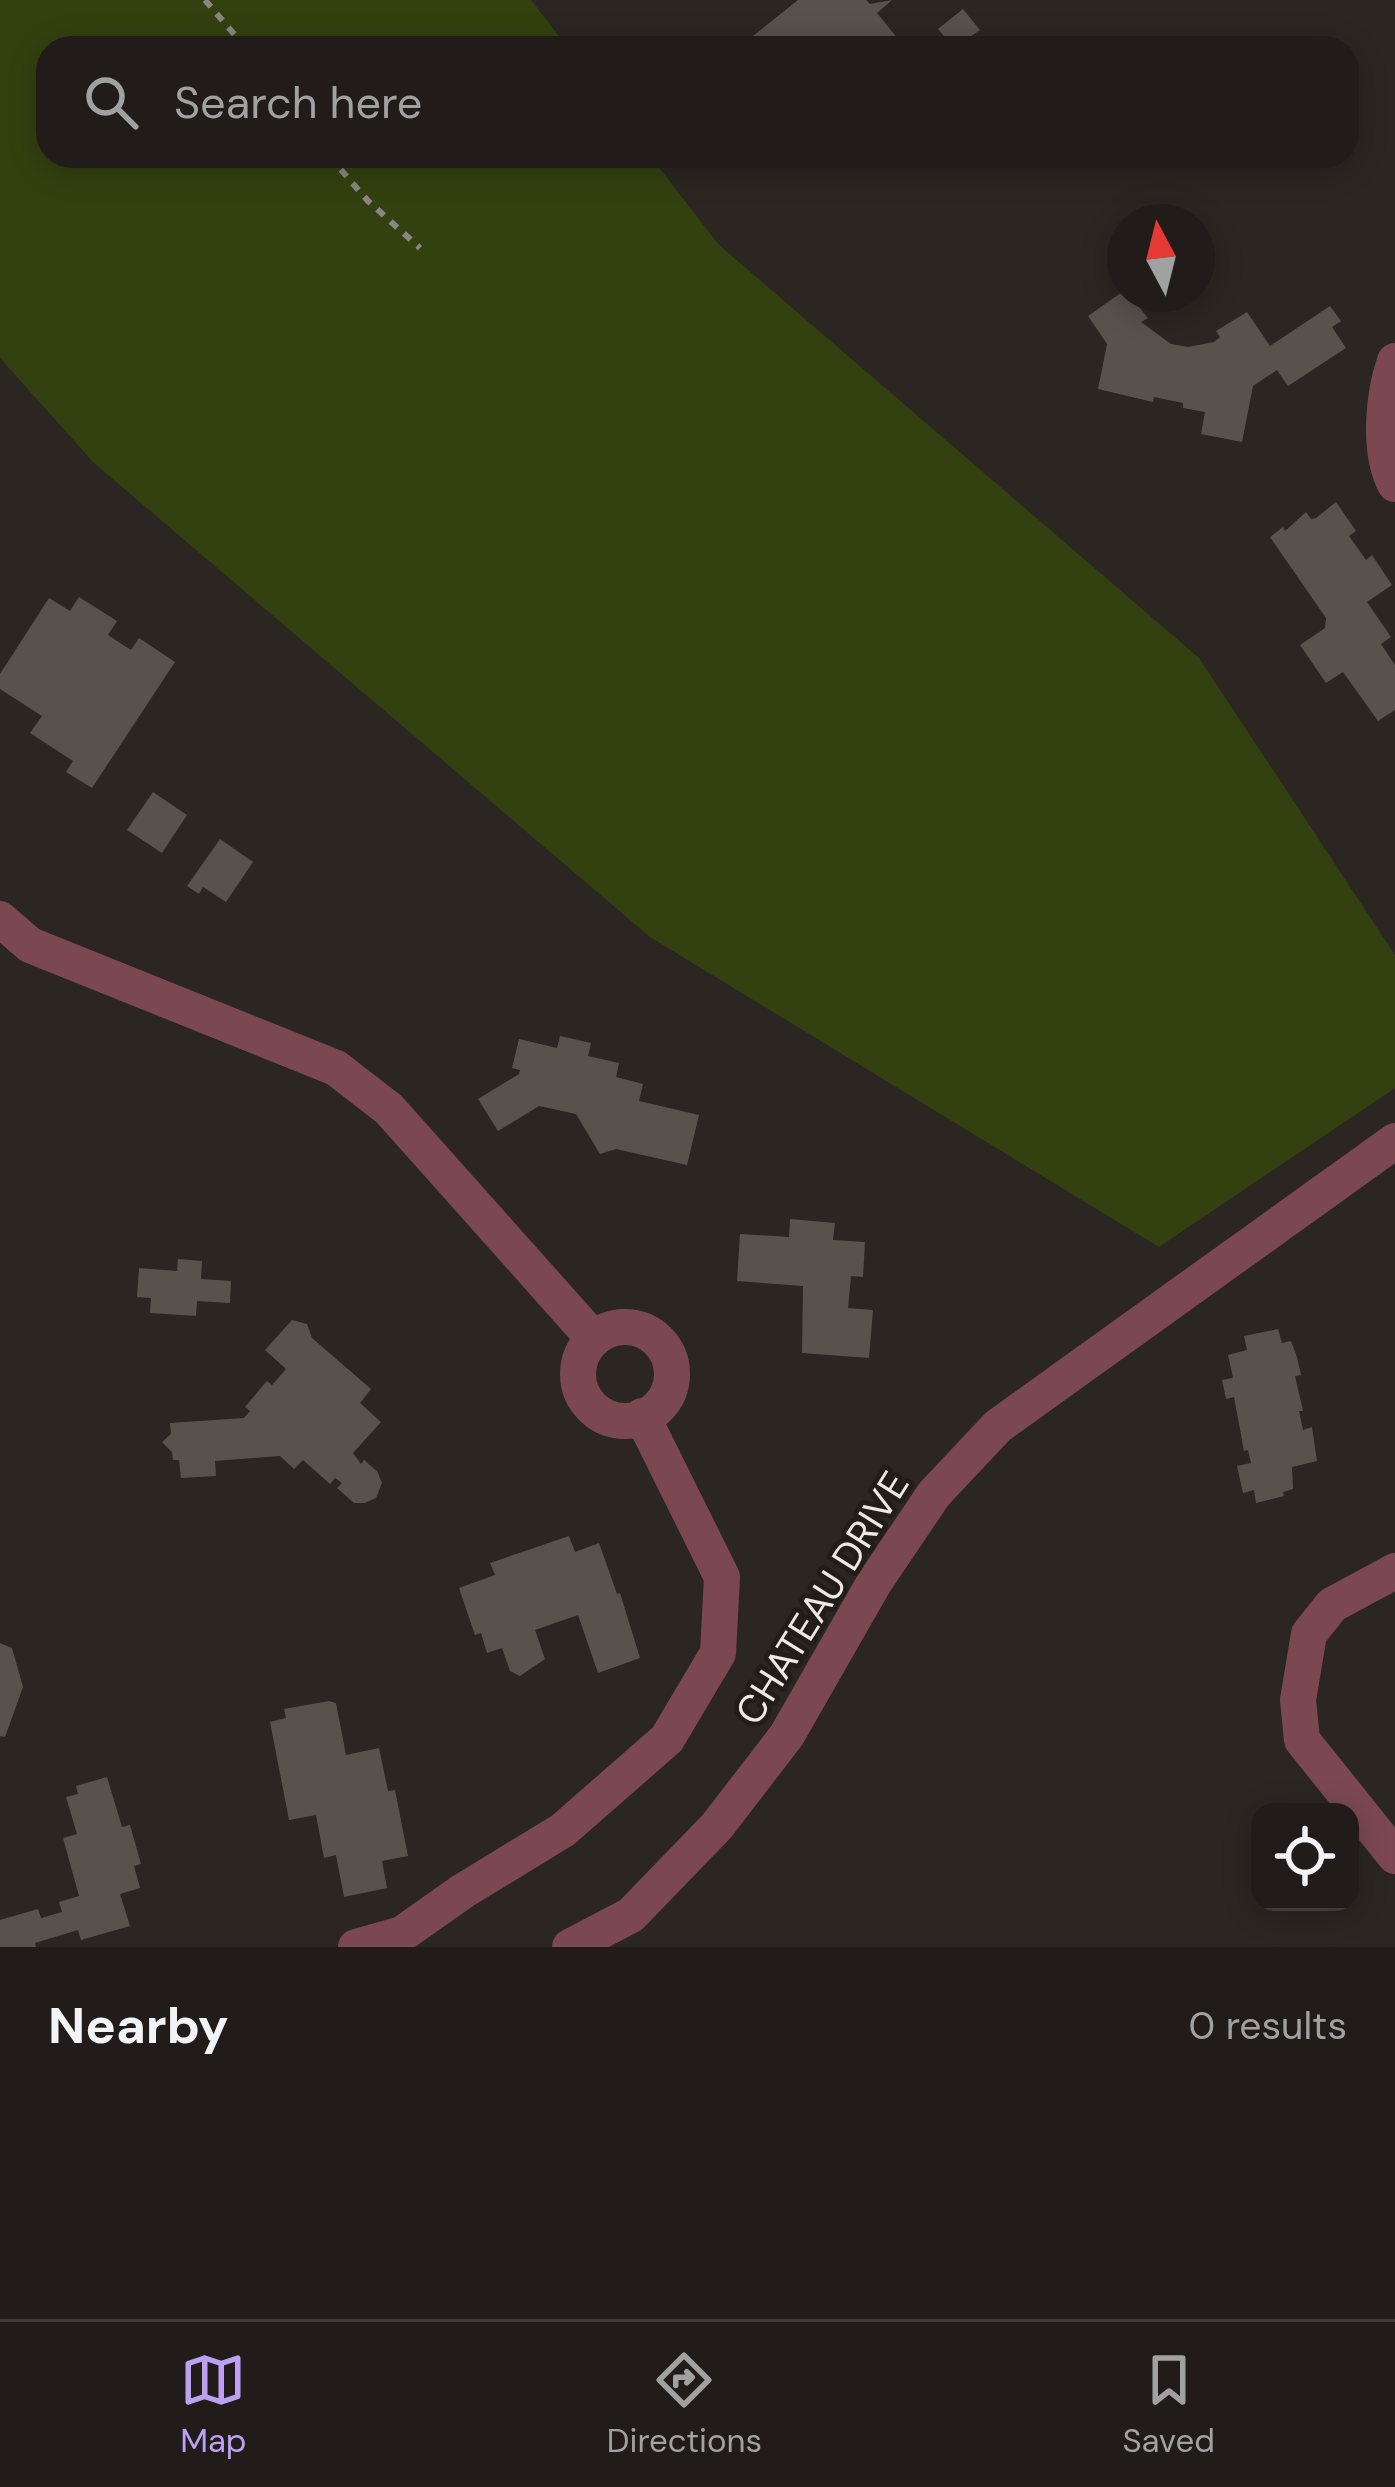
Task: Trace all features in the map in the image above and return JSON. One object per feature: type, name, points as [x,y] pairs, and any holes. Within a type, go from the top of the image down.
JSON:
[{"type":"street","points":[[1395,361],[1385,417],[1388,470],[1395,484]]},
{"type":"street","points":[[0,919],[30,945],[336,1068],[389,1109],[594,1339]]},
{"type":"street","name":"CHATEAU DRIVE","points":[[570,1947],[631,1915],[717,1826],[788,1735],[874,1583],[934,1494],[998,1426],[1395,1141]]},
{"type":"street","points":[[622,1327],[656,1337],[672,1366],[671,1385],[653,1412],[610,1418],[585,1398],[579,1367],[594,1339],[622,1327]]},
{"type":"street","points":[[356,1947],[402,1934],[563,1830],[667,1739],[718,1654],[722,1577],[642,1416]]},
{"type":"street","points":[[1395,1571],[1331,1605],[1310,1634],[1298,1700],[1302,1740],[1395,1856]]},
{"type":"path","points":[[205,0],[236,36]]},
{"type":"path","points":[[339,168],[421,248]]},
{"type":"green space","points":[[0,0],[531,0],[559,36],[36,36],[36,168],[659,168],[719,245],[1199,658],[1395,955],[1395,1088],[1159,1247],[650,937],[94,463],[0,358]]},
{"type":"building","points":[[798,0],[866,0],[870,4],[892,0],[877,13],[896,36],[753,36]]},
{"type":"building","points":[[963,9],[980,30],[971,36],[944,36],[938,29]]},
{"type":"building","points":[[1107,303],[1107,312],[1143,312],[1148,318],[1141,322],[1171,344],[1188,347],[1214,342],[1220,337],[1216,331],[1247,312],[1270,346],[1330,306],[1341,321],[1332,327],[1346,348],[1288,386],[1277,370],[1253,386],[1242,442],[1201,434],[1205,412],[1183,408],[1183,403],[1154,397],[1153,402],[1098,389],[1107,344],[1088,316]]},
{"type":"building","points":[[1336,502],[1356,531],[1349,536],[1366,560],[1372,555],[1392,585],[1367,602],[1391,637],[1381,644],[1395,665],[1395,710],[1378,721],[1343,672],[1326,683],[1300,645],[1325,628],[1326,618],[1270,537],[1283,527],[1285,531],[1306,512],[1316,518]]},
{"type":"building","points":[[79,597],[117,621],[108,635],[131,650],[139,638],[175,662],[92,788],[66,772],[73,761],[30,733],[42,716],[0,689],[0,674],[49,598],[70,611]]},
{"type":"building","points":[[153,792],[187,815],[162,853],[127,830]]},
{"type":"building","points":[[220,839],[253,862],[226,902],[203,887],[199,894],[187,886]]},
{"type":"building","points":[[560,1036],[591,1043],[588,1056],[619,1063],[616,1077],[643,1084],[639,1101],[699,1115],[687,1165],[616,1149],[600,1154],[576,1114],[539,1106],[498,1131],[478,1099],[519,1074],[520,1070],[512,1068],[519,1039],[557,1048]]},
{"type":"building","points":[[790,1219],[835,1223],[833,1240],[865,1242],[863,1277],[851,1276],[848,1308],[873,1310],[869,1358],[802,1353],[803,1286],[737,1281],[740,1234],[789,1237]]},
{"type":"building","points":[[178,1259],[202,1261],[201,1279],[231,1281],[230,1303],[197,1301],[196,1316],[150,1313],[151,1298],[137,1297],[139,1268],[177,1271]]},
{"type":"building","points":[[292,1320],[307,1324],[312,1338],[371,1389],[360,1403],[381,1422],[353,1453],[361,1464],[364,1460],[377,1471],[382,1483],[376,1498],[365,1503],[354,1503],[337,1488],[342,1483],[335,1478],[330,1484],[303,1460],[294,1469],[280,1456],[215,1461],[216,1476],[181,1478],[179,1460],[173,1460],[162,1442],[171,1434],[170,1423],[244,1418],[250,1411],[245,1407],[267,1381],[272,1385],[286,1369],[265,1350]]},
{"type":"building","points":[[1278,1329],[1282,1343],[1291,1341],[1297,1357],[1301,1375],[1295,1376],[1303,1411],[1299,1411],[1303,1430],[1312,1427],[1317,1461],[1292,1467],[1293,1489],[1283,1492],[1284,1496],[1256,1503],[1254,1490],[1243,1493],[1237,1466],[1251,1463],[1248,1450],[1244,1451],[1234,1397],[1226,1399],[1222,1380],[1233,1378],[1228,1355],[1247,1350],[1244,1336]]},
{"type":"building","points":[[569,1536],[575,1552],[599,1543],[640,1658],[598,1673],[578,1615],[535,1630],[545,1659],[520,1676],[510,1671],[502,1648],[487,1653],[481,1633],[475,1635],[459,1588],[495,1575],[490,1563]]},
{"type":"building","points":[[0,1643],[12,1648],[23,1687],[5,1737],[0,1736]]},
{"type":"building","points":[[336,1703],[346,1755],[379,1748],[388,1791],[395,1790],[408,1856],[382,1861],[387,1888],[344,1897],[336,1855],[324,1858],[316,1815],[289,1820],[270,1722],[286,1718],[284,1709]]},
{"type":"building","points":[[107,1777],[122,1827],[130,1825],[141,1864],[134,1866],[140,1888],[120,1894],[130,1926],[81,1940],[78,1930],[35,1943],[36,1947],[0,1947],[0,1920],[38,1909],[41,1918],[62,1912],[59,1902],[79,1896],[63,1838],[77,1834],[66,1797],[78,1794],[76,1786]]}]
